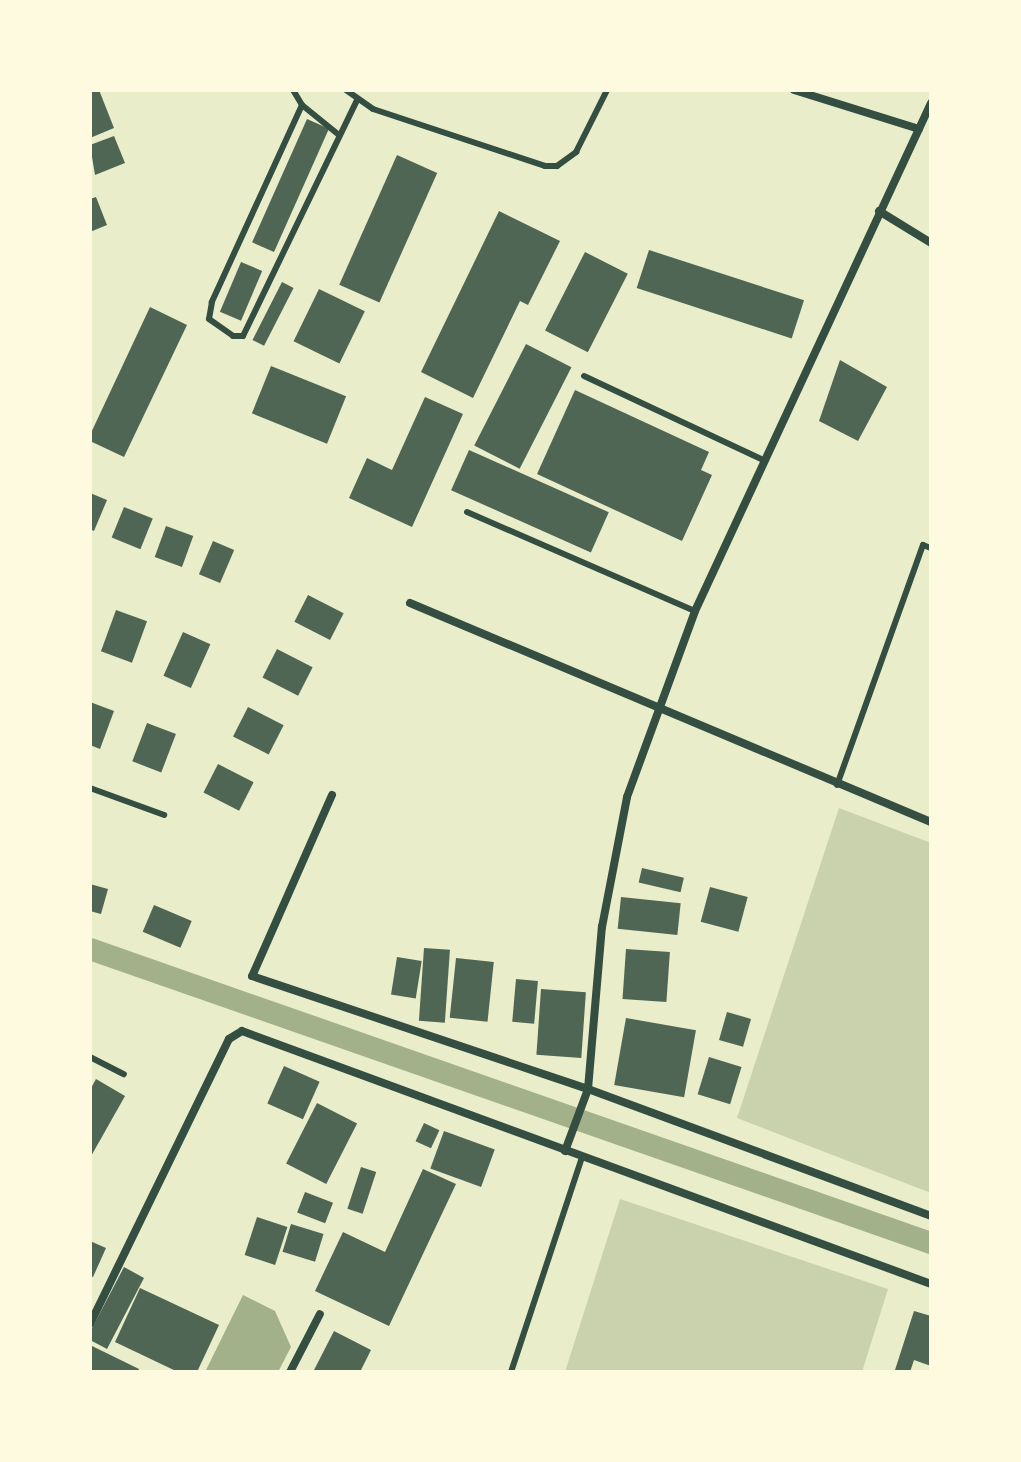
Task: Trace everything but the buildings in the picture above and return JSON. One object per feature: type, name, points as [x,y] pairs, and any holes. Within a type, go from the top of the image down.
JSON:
[{"type":"street","points":[[794,90],[919,129]]},
{"type":"street","points":[[565,1151],[588,1089],[610,867],[627,797],[695,611],[931,103]]},
{"type":"street","points":[[879,211],[931,243]]},
{"type":"street","points":[[410,603],[659,711],[931,822]]},
{"type":"street","points":[[332,795],[252,976],[588,1089],[931,1216]]},
{"type":"street","points":[[90,1324],[229,1039],[242,1031],[931,1284]]},
{"type":"street","points":[[290,1372],[320,1314]]},
{"type":"lane","points":[[293,90],[302,105],[339,135]]},
{"type":"lane","points":[[346,90],[357,100],[557,166],[576,152],[607,90]]},
{"type":"lane","points":[[302,105],[212,302],[209,319],[233,336],[243,336],[357,100]]},
{"type":"lane","points":[[584,376],[763,460]]},
{"type":"lane","points":[[467,512],[695,611]]},
{"type":"lane","points":[[837,785],[923,545],[931,548]]},
{"type":"lane","points":[[90,788],[164,815]]},
{"type":"lane","points":[[90,1057],[124,1074]]},
{"type":"lane","points":[[511,1372],[582,1157]]},
{"type":"shaded area","points":[[839,808],[931,843],[931,1193],[737,1118]]},
{"type":"shaded area","points":[[620,1199],[888,1289],[862,1372],[565,1372]]},
{"type":"shaded area","points":[[243,1295],[275,1311],[291,1347],[278,1372],[205,1372]]},
{"type":"waterway","points":[[90,949],[931,1243]]}]
